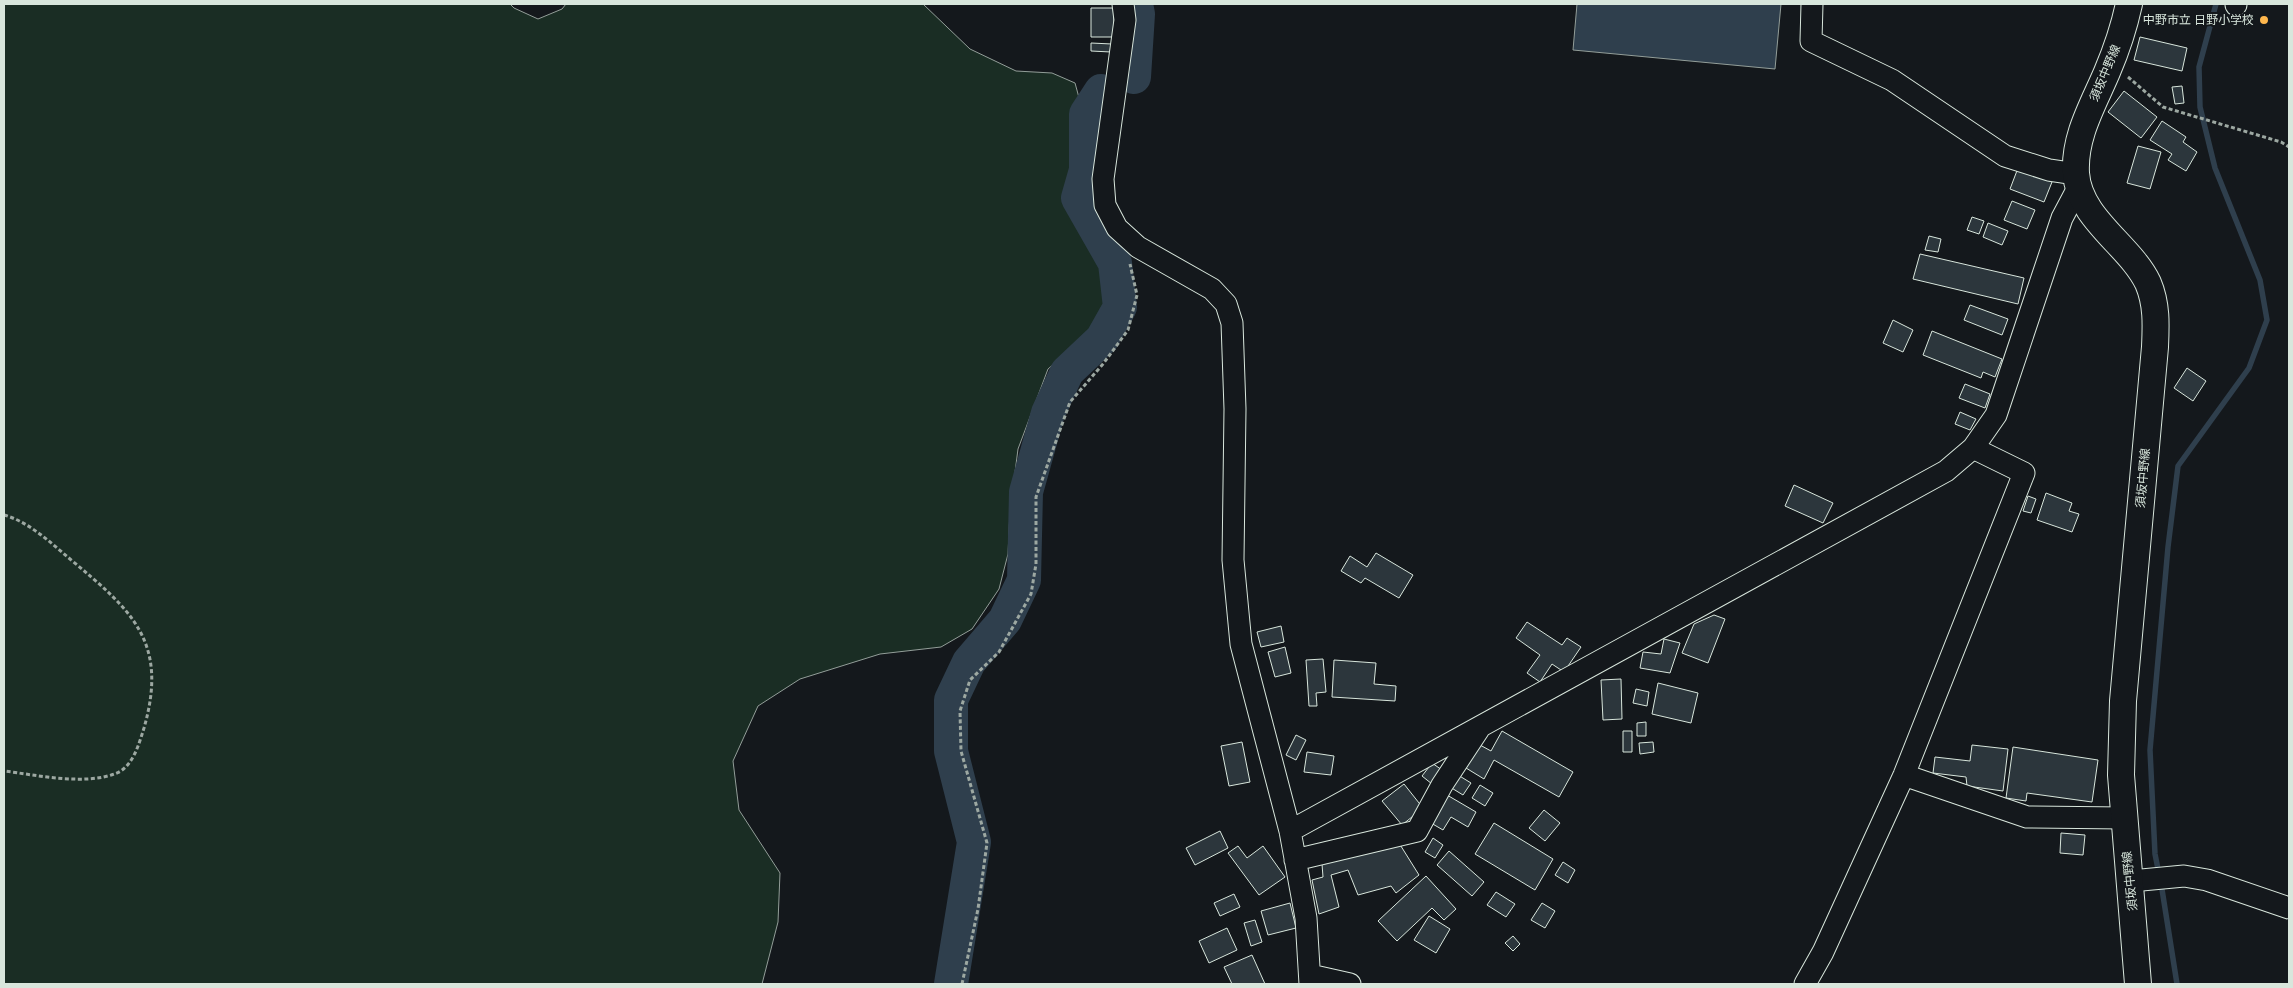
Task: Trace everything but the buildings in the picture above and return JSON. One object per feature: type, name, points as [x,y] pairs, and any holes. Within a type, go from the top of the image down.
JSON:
[{"type":"main road","name":"須坂中野線","points":[[2129,4],[2111,63],[2084,122],[2078,146],[2078,180],[2095,216],[2141,270],[2152,292],[2156,315],[2155,346],[2121,724],[2120,775],[2124,818],[2148,879],[2138,984]]},
{"type":"street","points":[[1123,4],[1126,20],[1103,179],[1105,205],[1117,228],[1138,247],[1212,289],[1226,304],[1232,323],[1235,409],[1233,560],[1241,644],[1290,831],[1306,918],[1310,979],[1350,984]]},
{"type":"street","points":[[1290,831],[1946,471],[1973,448],[1996,415],[2062,218],[2078,180],[2004,156],[1892,80],[1811,41],[1812,4]]},
{"type":"street","points":[[1805,984],[1822,952],[1904,775],[2024,473],[1973,448]]},
{"type":"street","points":[[1295,860],[1417,831],[1442,785],[1481,727]]},
{"type":"street","points":[[1904,775],[2027,817],[2124,818]]},
{"type":"street","points":[[2148,879],[2184,876],[2207,880],[2289,908]]},
{"type":"path","points":[[2111,63],[2163,107],[2281,142],[2289,147]]},
{"type":"path","points":[[962,984],[978,909],[987,843],[961,750],[960,711],[970,680],[999,652],[1031,594],[1036,564],[1036,497],[1070,402],[1103,364],[1128,330],[1137,295],[1130,264],[1138,247]]},
{"type":"path","points":[[4,515],[14,518],[33,529],[114,596],[140,630],[150,656],[151,678],[147,716],[140,742],[128,763],[118,772],[82,779],[4,771]]},
{"type":"green space","points":[[4,4],[510,4],[514,8],[538,19],[562,9],[566,4],[923,4],[970,49],[1016,71],[1052,73],[1075,83],[1081,105],[1075,143],[1074,168],[1067,196],[1103,269],[1110,302],[1092,331],[1048,369],[1018,449],[1010,511],[1008,554],[999,589],[972,629],[941,647],[880,654],[800,679],[758,706],[733,761],[739,810],[780,873],[778,922],[762,984],[4,984]]},
{"type":"water","points":[[1577,4],[1781,4],[1775,69],[1573,50]]},
{"type":"waterway","points":[[1134,77],[1138,14],[1136,4]]},
{"type":"waterway","points":[[2159,874],[2155,854],[2150,750],[2168,547],[2178,466],[2249,368],[2267,320],[2260,280],[2215,168],[2200,107],[2199,67],[2216,4]]},
{"type":"waterway","points":[[951,984],[974,842],[951,751],[951,700],[969,662],[1005,620],[1024,580],[1026,492],[1048,413],[1067,372],[1102,339],[1120,307],[1115,263],[1078,198],[1086,170],[1086,114],[1101,91]]},
{"type":"waterway","points":[[2161,883],[2177,984]]},
{"type":"place","name":"中野市立 日野小学校","points":[[2264,20]]}]
